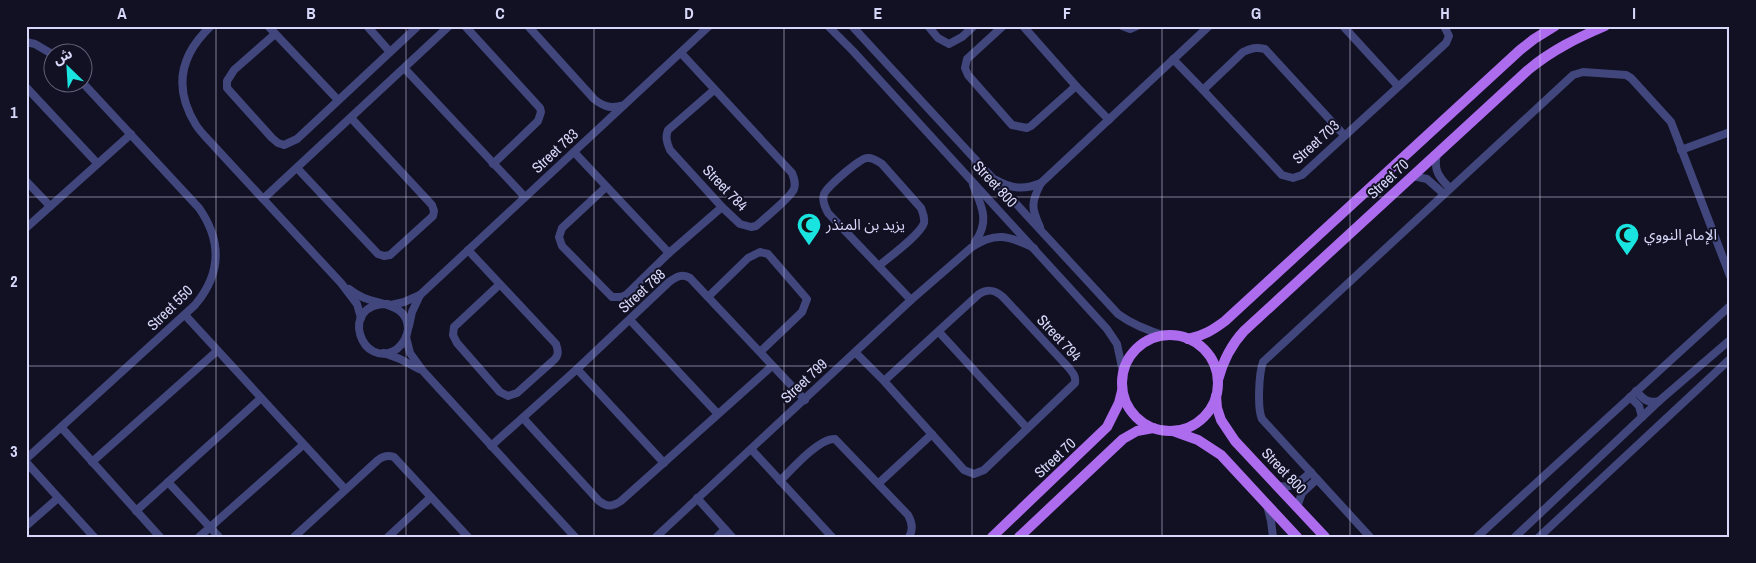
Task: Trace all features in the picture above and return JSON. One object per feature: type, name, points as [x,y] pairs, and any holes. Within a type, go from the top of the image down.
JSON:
[{"type":"main road","name":"Street 70","points":[[1188,339],[1201,337],[1225,321],[1520,50],[1554,26]]},
{"type":"main road","name":"Street 70","points":[[1218,380],[1231,347],[1244,331],[1437,154],[1541,59],[1568,42],[1605,26]]},
{"type":"main road","points":[[1172,431],[1191,426],[1207,414],[1216,396],[1218,380],[1207,352],[1188,339],[1178,336],[1156,337],[1139,347],[1132,354],[1123,372],[1122,390],[1132,413],[1144,424],[1198,440],[1216,451],[1297,537]]},
{"type":"main road","name":"Street 70","points":[[992,537],[1107,427],[1119,404],[1122,390]]},
{"type":"main road","name":"Street 800","points":[[1216,396],[1217,408],[1226,430],[1325,537]]},
{"type":"main road","points":[[1019,537],[1123,439],[1137,431],[1153,428]]},
{"type":"street","points":[[211,26],[192,48],[187,58],[182,78],[184,97],[190,115],[197,127],[341,283],[357,304],[361,318]]},
{"type":"street","points":[[268,26],[338,100]]},
{"type":"street","points":[[367,26],[390,52]]},
{"type":"street","points":[[275,34],[234,70],[227,81],[227,88],[272,138],[284,145],[290,143],[418,26]]},
{"type":"street","points":[[264,199],[449,26]]},
{"type":"street","points":[[465,26],[540,108],[541,112],[538,121],[493,164]]},
{"type":"street","points":[[528,26],[594,99],[610,108],[625,104]]},
{"type":"street","name":"Street 783","points":[[389,304],[404,302],[420,295],[709,26]]},
{"type":"street","name":"Street 800","points":[[828,26],[1034,248],[1110,333],[1119,351],[1123,372]]},
{"type":"street","name":"Street 800","points":[[852,26],[1118,314],[1128,322],[1141,328],[1166,336]]},
{"type":"street","points":[[928,26],[938,38],[949,44],[962,37],[974,26]]},
{"type":"street","points":[[1002,26],[967,59],[965,68],[968,75],[1012,125],[1026,128],[1031,126],[1076,86]]},
{"type":"street","points":[[1023,26],[1109,120]]},
{"type":"street","points":[[1122,26],[1130,29],[1137,26]]},
{"type":"street","points":[[989,176],[1006,185],[1018,188],[1029,188],[1041,183],[1209,26]]},
{"type":"street","points":[[1343,26],[1398,86]]},
{"type":"street","name":"Street 703","points":[[1173,60],[1282,175],[1298,177],[1446,43],[1449,36],[1444,26]]},
{"type":"street","points":[[26,42],[42,48]]},
{"type":"street","points":[[1203,90],[1243,52],[1258,47],[1266,50],[1344,135]]},
{"type":"street","name":"Street 784","points":[[680,53],[792,173],[795,183],[792,192],[756,226],[743,225],[722,207],[670,150],[666,139],[668,130],[714,90]]},
{"type":"street","points":[[405,69],[525,197]]},
{"type":"street","points":[[1370,537],[1261,416],[1261,369],[1263,362],[1569,78],[1580,72],[1622,73],[1629,76],[1668,117],[1730,276]]},
{"type":"street","points":[[26,87],[97,164]]},
{"type":"street","name":"Street 550","points":[[26,460],[185,315],[204,294],[215,268],[216,255],[213,235],[199,208],[91,92]]},
{"type":"street","points":[[296,168],[378,254],[390,255],[433,216],[432,205],[351,118]]},
{"type":"street","points":[[1681,150],[1730,132]]},
{"type":"street","points":[[26,228],[131,134]]},
{"type":"street","points":[[574,152],[669,253]]},
{"type":"street","points":[[1437,154],[1436,165],[1438,175],[1447,191]]},
{"type":"street","points":[[879,266],[917,232],[924,221],[924,213],[882,164],[877,160],[865,158],[829,187],[823,199],[825,207],[828,213],[911,300]]},
{"type":"street","points":[[1413,176],[1427,179],[1447,191]]},
{"type":"street","points":[[26,181],[50,206]]},
{"type":"street","name":"Street 799","points":[[971,181],[982,208],[984,221],[982,231],[972,247]]},
{"type":"street","points":[[1041,183],[1032,201],[1032,207],[1044,236]]},
{"type":"street","points":[[606,187],[562,228],[559,237],[562,246],[608,295],[616,298],[626,294],[669,253],[722,207]]},
{"type":"street","name":"Street 799","points":[[656,537],[911,300],[972,247],[980,241],[994,236],[1013,239],[1034,248]]},
{"type":"street","points":[[468,250],[500,284],[556,344],[558,352],[555,359],[517,393],[508,396],[500,392],[457,343],[453,335],[454,327],[500,284]]},
{"type":"street","points":[[708,297],[748,258],[760,252],[768,254],[806,299],[802,312],[760,352]]},
{"type":"street","name":"Street 788","points":[[492,446],[669,282],[681,276],[690,278],[805,400]]},
{"type":"street","points":[[341,283],[362,297],[389,304],[398,308],[404,314],[407,322],[410,353],[423,371],[575,537]]},
{"type":"street","name":"Street 794","points":[[856,353],[884,381],[964,470],[974,474],[984,470],[1075,384],[1075,376],[996,291],[983,291],[884,381]]},
{"type":"street","name":"Street 783","points":[[407,334],[412,312],[420,295]]},
{"type":"street","points":[[389,304],[372,306],[365,311],[358,326],[362,341],[374,351],[400,359],[423,371]]},
{"type":"street","points":[[1477,537],[1730,306]]},
{"type":"street","points":[[185,315],[345,489]]},
{"type":"street","points":[[630,320],[717,414]]},
{"type":"street","points":[[939,332],[1027,428]]},
{"type":"street","points":[[382,353],[396,349],[402,344],[407,334]]},
{"type":"street","points":[[1515,537],[1659,401],[1730,340]]},
{"type":"street","points":[[92,462],[217,351]]},
{"type":"street","points":[[1539,537],[1730,359]]},
{"type":"street","points":[[523,418],[604,505],[615,505],[772,366]]},
{"type":"street","points":[[577,369],[664,463]]},
{"type":"street","points":[[1633,394],[1647,401],[1659,401]]},
{"type":"street","points":[[1633,394],[1642,417]]},
{"type":"street","points":[[136,511],[261,398]]},
{"type":"street","points":[[61,427],[160,537]]},
{"type":"street","points":[[879,483],[932,434]]},
{"type":"street","points":[[780,481],[818,446],[829,439],[835,439],[908,515],[912,527],[909,537]]},
{"type":"street","points":[[199,537],[303,445]]},
{"type":"street","points":[[751,449],[832,537]]},
{"type":"street","points":[[294,537],[378,460],[390,456],[394,457],[468,537]]},
{"type":"street","points":[[26,460],[94,537]]},
{"type":"street","points":[[1276,485],[1293,486],[1301,482],[1311,472]]},
{"type":"street","points":[[1297,508],[1302,493],[1317,479]]},
{"type":"street","points":[[168,482],[219,537]]},
{"type":"street","points":[[388,537],[431,497]]},
{"type":"street","points":[[26,526],[58,498]]},
{"type":"street","points":[[697,498],[732,537]]},
{"type":"street","points":[[1267,504],[1272,537]]},
{"type":"street","points":[[717,537],[725,529]]},
{"type":"place","name":"يزيد بن المنذر","points":[[809,246]]},
{"type":"place","name":"الإمام النووي","points":[[1627,256]]}]
